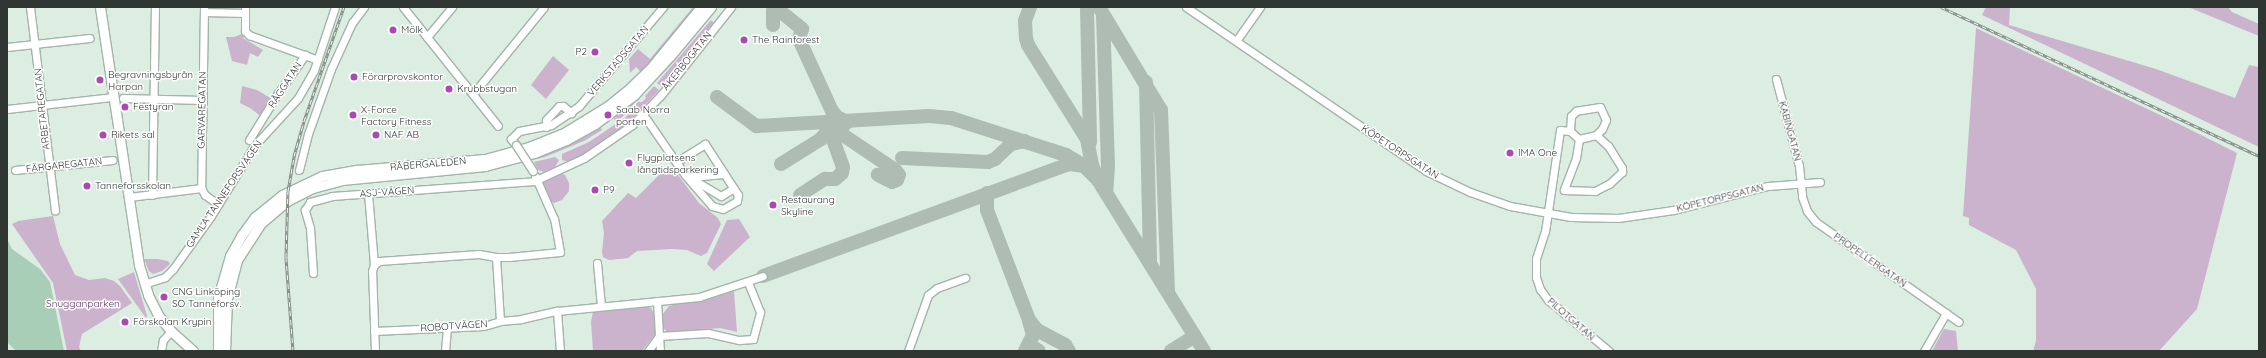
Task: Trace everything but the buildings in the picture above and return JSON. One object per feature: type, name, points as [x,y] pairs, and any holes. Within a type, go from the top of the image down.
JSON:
[{"type":"main road","points":[[100,7],[129,197],[135,248],[144,284],[153,307],[171,331],[193,351]]},
{"type":"main road","name":"RÅBERGALEDEN","points":[[218,351],[218,298],[230,256],[241,236],[255,217],[282,195],[305,182],[328,175],[357,170],[485,159],[529,147],[562,134],[602,110],[629,89],[649,70],[701,7]]},
{"type":"main road","name":"RÅBERGALEDEN","points":[[224,351],[227,299],[238,260],[248,241],[261,223],[287,201],[314,188],[342,180],[485,166],[534,153],[566,140],[602,120],[634,94],[666,61],[711,7]]},
{"type":"street","name":"ARBETAREGATAN","points":[[30,7],[54,210]]},
{"type":"street","points":[[152,195],[155,7]]},
{"type":"street","name":"GAMLA TANNEFORSVÄGEN","points":[[144,284],[165,276],[173,269],[218,204],[254,146],[301,94],[318,60],[335,7]]},
{"type":"street","points":[[299,170],[308,134],[331,69],[352,23],[364,7]]},
{"type":"street","points":[[403,7],[498,126]]},
{"type":"street","points":[[426,36],[452,7]]},
{"type":"street","points":[[473,94],[544,7]]},
{"type":"street","name":"VERKSTADSGATAN","points":[[537,179],[511,139],[519,131],[546,127],[571,113],[592,92],[663,7]]},
{"type":"street","name":"ÅKERBOGATAN","points":[[537,179],[596,151],[643,115],[731,7]]},
{"type":"street","name":"KÖPETORPSGATAN","points":[[1186,7],[1426,172],[1454,186],[1494,201],[1548,214],[1599,218],[1635,216],[1673,210],[1750,189],[1801,182],[1820,182]]},
{"type":"street","points":[[1236,42],[1260,7]]},
{"type":"street","points":[[204,10],[245,10],[245,31],[249,35],[318,60]]},
{"type":"street","name":"GARVAREGATAN","points":[[201,188],[204,10]]},
{"type":"street","points":[[7,47],[90,38]]},
{"type":"street","name":"RÅGGATAN","points":[[250,140],[266,116],[278,93],[305,55]]},
{"type":"street","name":"KABINGATAN","points":[[1776,79],[1799,166],[1801,182]]},
{"type":"street","points":[[7,109],[113,97]]},
{"type":"street","points":[[123,98],[203,100]]},
{"type":"street","points":[[546,127],[546,120],[559,106],[563,106],[571,113]]},
{"type":"street","points":[[1600,106],[1606,120],[1602,129],[1596,135],[1579,139],[1570,131],[1571,116],[1576,111],[1600,106]]},
{"type":"street","points":[[643,115],[676,162],[708,202],[720,209],[726,208],[737,201],[738,198],[734,188],[705,144],[676,162]]},
{"type":"street","name":"RÅGGATAN","points":[[266,116],[274,125]]},
{"type":"street","name":"PILOTGATAN","points":[[1570,131],[1560,130],[1545,231],[1535,263],[1536,277],[1540,289],[1556,307],[1609,351]]},
{"type":"street","points":[[1579,139],[1576,158],[1564,190],[1595,191],[1609,184],[1622,172],[1622,168],[1608,146],[1596,135]]},
{"type":"street","name":"FÄRGAREGATAN","points":[[15,170],[112,160]]},
{"type":"street","points":[[688,176],[724,174]]},
{"type":"street","points":[[688,176],[721,196],[734,188]]},
{"type":"street","points":[[374,265],[384,260],[447,255],[480,254],[496,258],[560,252],[554,220],[537,179]]},
{"type":"street","name":"ASJ-VÄGEN","points":[[313,273],[310,228],[306,214],[307,206],[314,200],[326,197],[368,193],[526,183],[537,179]]},
{"type":"street","name":"PROPELLERGATAN","points":[[1801,182],[1807,211],[1816,222],[1959,322]]},
{"type":"street","points":[[129,197],[201,188],[205,195],[218,204]]},
{"type":"street","points":[[368,193],[374,265],[372,270],[375,351]]},
{"type":"street","points":[[496,258],[500,321]]},
{"type":"street","points":[[597,263],[601,306]]},
{"type":"street","name":"ROBOTVÄGEN","points":[[374,330],[484,326],[500,321],[522,319],[557,311],[698,297],[763,276]]},
{"type":"street","points":[[908,351],[928,295],[937,288],[965,278]]},
{"type":"street","points":[[659,336],[708,333],[739,340],[753,339],[760,312],[748,282]]},
{"type":"street","points":[[657,301],[660,351]]},
{"type":"street","points":[[557,311],[560,351]]},
{"type":"street","points":[[1924,351],[1946,313]]},
{"type":"street","points":[[445,351],[447,328]]},
{"type":"street","points":[[161,351],[162,340],[171,331]]},
{"type":"street","points":[[648,351],[659,336]]},
{"type":"green space","points":[[693,7],[697,7],[641,72],[636,67],[630,73],[629,59],[638,49],[650,59]]},
{"type":"green space","points":[[715,7],[718,7],[670,66],[636,100],[628,112],[616,122],[614,119],[674,57]]},
{"type":"green space","points":[[1986,7],[2010,7],[2009,25],[2156,69],[2235,98],[2249,65],[2259,67],[2259,147],[1982,15]]},
{"type":"green space","points":[[2188,7],[2228,7],[2232,12],[2259,24],[2259,36]]},
{"type":"green space","points":[[711,20],[714,23],[661,86],[657,83]]},
{"type":"green space","points":[[1976,28],[2237,153],[2197,309],[2159,351],[2033,351],[2036,341],[2036,289],[2016,250],[1969,225],[1969,218],[1963,216]]},
{"type":"green space","points":[[242,34],[245,35],[243,38],[263,50],[258,57],[250,53],[247,65],[232,61],[226,37],[234,37]]},
{"type":"green space","points":[[553,56],[569,70],[546,99],[531,85]]},
{"type":"green space","points":[[242,86],[257,90],[272,99],[262,117],[240,103]]},
{"type":"green space","points":[[654,86],[659,90],[630,121],[617,132],[581,156],[569,162],[562,160],[562,154],[589,142],[626,117],[638,102],[642,102],[646,98],[645,96]]},
{"type":"green space","points":[[600,127],[602,130],[584,141],[545,157],[532,160],[531,158]]},
{"type":"green space","points":[[555,157],[559,160],[555,167],[544,172],[538,170],[534,162]]},
{"type":"green space","points":[[666,168],[675,171],[699,203],[718,218],[721,224],[707,253],[701,256],[687,250],[672,249],[637,251],[628,258],[609,260],[603,257],[602,252],[604,233],[602,221],[628,193],[636,198]]},
{"type":"green space","points":[[558,173],[565,175],[569,183],[569,191],[562,200],[554,203],[550,201],[543,183],[546,179]]},
{"type":"green space","name":"Snugganparken","points":[[53,216],[60,244],[75,275],[89,280],[105,278],[114,281],[120,286],[132,303],[82,334],[79,347],[81,351],[67,351],[53,283],[12,224],[18,221]]},
{"type":"green space","points":[[739,219],[750,237],[714,271],[707,264],[727,220]]},
{"type":"green space","points":[[144,259],[158,259],[168,261],[170,264],[162,271],[153,274],[149,271]]},
{"type":"green space","points":[[134,272],[147,316],[146,318],[118,279]]},
{"type":"green space","points":[[734,291],[737,332],[720,328],[669,333],[663,328],[662,315],[669,306]]},
{"type":"green space","points":[[646,305],[651,308],[655,316],[656,333],[642,351],[593,351],[591,322],[593,312]]},
{"type":"green space","points":[[1944,329],[1956,331],[1958,351],[1932,351]]},
{"type":"shaded area","points":[[7,239],[12,249],[40,269],[50,282],[64,351],[16,351],[7,342]]},
{"type":"taxiway","points":[[775,7],[802,29],[799,39],[832,111],[837,117],[845,121]]},
{"type":"taxiway","points":[[1030,7],[1025,21],[1028,45],[1087,139],[1092,165],[1098,180],[1204,351]]},
{"type":"taxiway","points":[[1087,7],[1090,142]]},
{"type":"taxiway","points":[[1099,7],[1161,110],[1168,292]]},
{"type":"taxiway","points":[[773,25],[773,11],[776,8]]},
{"type":"taxiway","points":[[1103,15],[1108,166],[1106,192]]},
{"type":"taxiway","points":[[1146,82],[1150,263]]},
{"type":"taxiway","points":[[717,97],[756,126],[929,116],[951,118],[1066,155],[1083,165],[1098,180]]},
{"type":"taxiway","points":[[848,121],[841,128],[843,135],[895,170],[899,175],[897,180],[892,182],[878,175]]},
{"type":"taxiway","points":[[781,164],[821,139],[834,123]]},
{"type":"taxiway","points":[[800,195],[825,179],[835,179],[842,173],[843,167],[830,132],[831,126]]},
{"type":"taxiway","points":[[902,158],[988,162],[995,159],[1011,144],[1025,141]]},
{"type":"taxiway","points":[[763,276],[1069,164],[1085,166]]},
{"type":"taxiway","points":[[987,193],[987,210],[1029,320],[1037,330],[1065,345],[1069,351]]},
{"type":"taxiway","points":[[1025,351],[1033,335],[1029,321]]},
{"type":"taxiway","points":[[1171,351],[1195,336]]},
{"type":"taxiway","points":[[1030,341],[1031,346],[1039,351]]},
{"type":"railway","points":[[293,351],[286,257],[288,191],[294,156],[304,121],[344,7]]},
{"type":"railway","points":[[1941,7],[2259,156]]},
{"type":"place","name":"Mölk","points":[[393,30]]},
{"type":"place","name":"The Rainforest","points":[[744,40]]},
{"type":"place","name":"P2","points":[[595,52]]},
{"type":"place","name":"Förarprovskontor","points":[[354,77]]},
{"type":"place","name":"Begravningsbyrån Harpan","points":[[100,80]]},
{"type":"place","name":"Krubbstugan","points":[[449,89]]},
{"type":"place","name":"Festyran","points":[[125,107]]},
{"type":"place","name":"X-Force Factory Fitness","points":[[353,115]]},
{"type":"place","name":"Saab Norra porten","points":[[608,115]]},
{"type":"place","name":"Rikets sal","points":[[103,135]]},
{"type":"place","name":"NAF AB","points":[[376,135]]},
{"type":"place","name":"IMA One","points":[[1510,153]]},
{"type":"place","name":"Flygplatsens långtidsparkering","points":[[629,163]]},
{"type":"place","name":"Tanneforsskolan","points":[[87,186]]},
{"type":"place","name":"P9","points":[[595,190]]},
{"type":"place","name":"Restaurang Skyline","points":[[773,205]]},
{"type":"place","name":"CNG Linköping SO Tanneforsv.","points":[[164,297]]},
{"type":"place","name":"Förskolan Krypin","points":[[125,322]]}]
